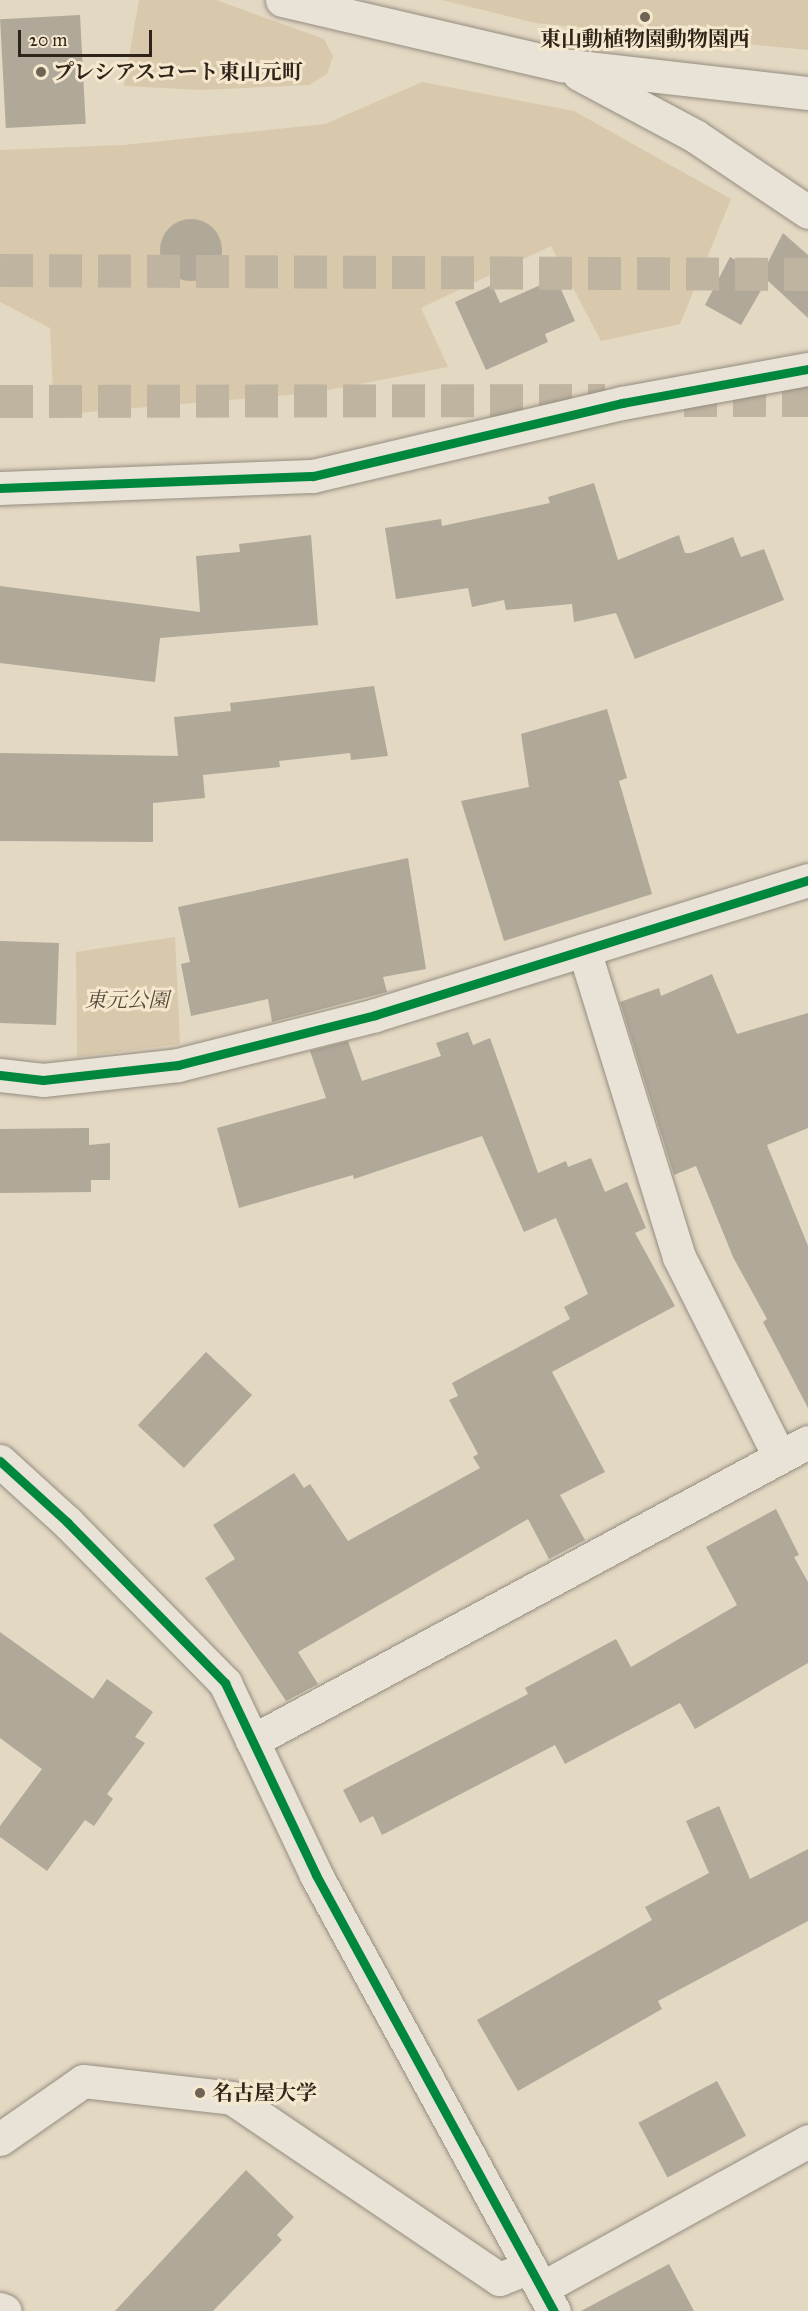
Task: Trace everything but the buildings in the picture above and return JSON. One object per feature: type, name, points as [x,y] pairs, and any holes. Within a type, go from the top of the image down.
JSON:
[{"type":"street","points":[[282,0],[561,65],[808,93]]},
{"type":"street","points":[[561,65],[695,136],[808,212]]},
{"type":"street","points":[[0,488],[313,476],[622,403],[808,369]]},
{"type":"street","points":[[0,1075],[43,1080],[178,1065],[375,1015],[808,880]]},
{"type":"street","points":[[584,950],[679,1257],[779,1456]]},
{"type":"street","points":[[252,1741],[808,1442]]},
{"type":"street","points":[[0,1461],[67,1522],[225,1683],[315,1875],[542,2289]]},
{"type":"street","points":[[0,2139],[84,2081],[232,2098],[499,2279],[542,2289],[808,2141]]},
{"type":"street","points":[[0,2309],[5,2311]]},
{"type":"green space","points":[[139,0],[216,0],[324,39],[333,56],[327,74],[309,85],[203,90],[124,86]]},
{"type":"green space","points":[[442,0],[808,0],[808,50],[535,23]]},
{"type":"green space","points":[[422,82],[574,111],[731,199],[680,324],[601,341],[551,246],[421,308],[448,367],[313,393],[54,415],[50,328],[0,302],[0,150],[123,145],[325,124]]},
{"type":"green space","name":"東元公園","points":[[175,937],[180,1044],[77,1057],[76,952]]},
{"type":"tunnel","points":[[0,270],[808,274]]},
{"type":"tunnel","points":[[0,401],[605,400]]},
{"type":"tunnel","points":[[684,400],[808,400]]},
{"type":"cycle path","points":[[0,488],[313,476],[622,403],[808,369]]},
{"type":"cycle path","points":[[0,1075],[43,1080],[178,1065],[375,1015],[808,880]]},
{"type":"cycle path","points":[[0,1461],[67,1522],[225,1683],[316,1875],[554,2311]]},
{"type":"place","name":"東山動植物園動物園西","points":[[645,17]]},
{"type":"place","name":"プレシアスコート東山元町","points":[[41,72]]},
{"type":"place","name":"名古屋大学","points":[[200,2093]]}]
